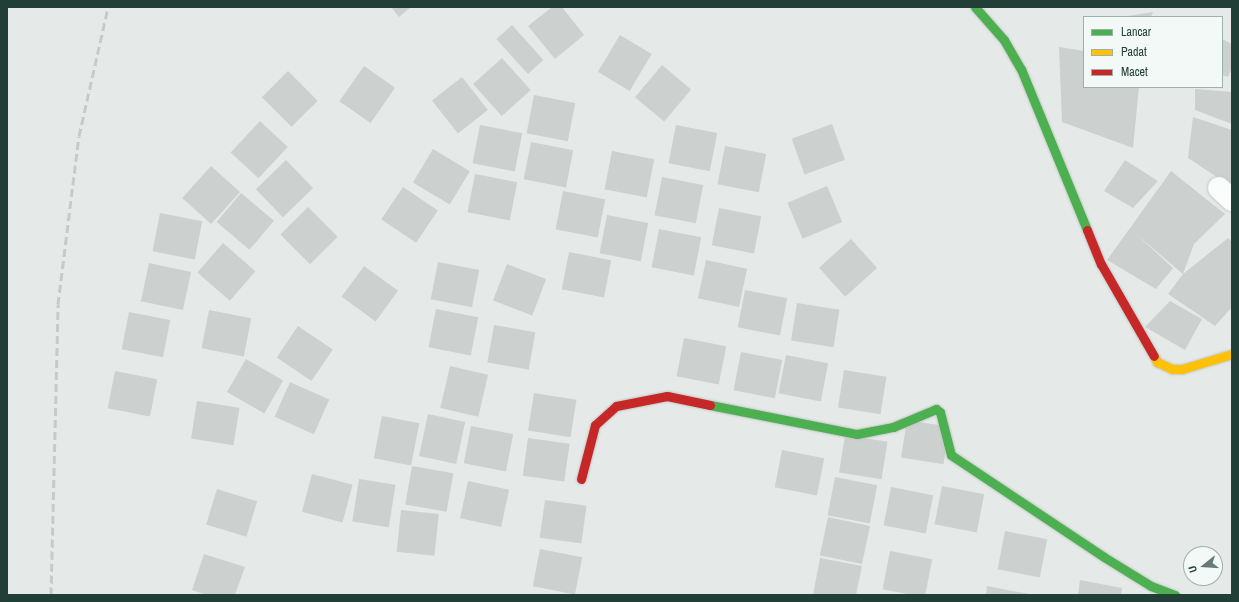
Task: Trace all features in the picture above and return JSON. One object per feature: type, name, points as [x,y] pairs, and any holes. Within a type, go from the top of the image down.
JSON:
[{"type":"street","points":[[975,7],[1004,40],[1020,69],[1101,264],[1158,362],[1172,370],[1182,369],[1232,354]]},
{"type":"street","points":[[581,479],[595,425],[616,406],[635,400],[667,396],[857,434],[893,427],[936,408],[940,412],[951,455],[1104,557],[1152,586],[1175,595]]},
{"type":"building","points":[[391,7],[411,7],[399,17]]},
{"type":"building","points":[[552,7],[562,7],[584,35],[555,59],[528,26]]},
{"type":"building","points":[[1153,12],[1151,16],[1127,16]]},
{"type":"building","points":[[512,25],[543,60],[528,74],[496,39]]},
{"type":"building","points":[[620,35],[652,54],[630,91],[598,72]]},
{"type":"building","points":[[1223,40],[1232,44],[1232,68],[1228,77],[1223,75]]},
{"type":"building","points":[[1059,47],[1083,51],[1083,88],[1139,88],[1133,148],[1062,122]]},
{"type":"building","points":[[502,58],[531,90],[502,116],[473,84]]},
{"type":"building","points":[[662,65],[691,89],[664,122],[635,97]]},
{"type":"building","points":[[364,66],[395,88],[370,123],[339,101]]},
{"type":"building","points":[[288,71],[318,101],[292,127],[262,97]]},
{"type":"building","points":[[462,77],[488,110],[458,133],[432,100]]},
{"type":"building","points":[[1195,89],[1232,92],[1232,124],[1195,110]]},
{"type":"building","points":[[534,95],[575,103],[568,141],[527,133]]},
{"type":"building","points":[[1193,117],[1232,130],[1232,187],[1188,158]]},
{"type":"building","points":[[260,121],[288,147],[258,178],[231,152]]},
{"type":"building","points":[[832,124],[845,160],[805,174],[792,139]]},
{"type":"building","points":[[480,125],[522,133],[515,171],[473,163]]},
{"type":"building","points":[[676,125],[717,133],[710,171],[669,163]]},
{"type":"building","points":[[531,142],[573,150],[566,188],[524,179]]},
{"type":"building","points":[[725,146],[766,154],[759,192],[718,184]]},
{"type":"building","points":[[433,149],[470,171],[450,205],[413,182]]},
{"type":"building","points":[[612,151],[654,159],[647,197],[605,189]]},
{"type":"building","points":[[286,160],[313,188],[283,217],[256,189]]},
{"type":"building","points":[[1125,160],[1158,181],[1133,208],[1104,191]]},
{"type":"building","points":[[211,166],[240,192],[211,224],[182,198]]},
{"type":"building","points":[[1171,171],[1225,214],[1194,244],[1183,274],[1136,234],[1173,268],[1156,289],[1107,260]]},
{"type":"building","points":[[475,174],[517,182],[510,220],[468,212]]},
{"type":"building","points":[[662,177],[703,185],[696,223],[655,215]]},
{"type":"building","points":[[827,186],[842,222],[803,239],[787,203]]},
{"type":"building","points":[[403,187],[438,210],[416,243],[381,219]]},
{"type":"building","points":[[563,191],[605,199],[598,237],[556,229]]},
{"type":"building","points":[[241,193],[274,221],[250,250],[217,222]]},
{"type":"building","points":[[308,207],[338,237],[310,264],[280,235]]},
{"type":"building","points":[[719,208],[761,216],[754,254],[712,245]]},
{"type":"building","points":[[160,213],[202,221],[195,259],[153,251]]},
{"type":"building","points":[[607,215],[648,223],[641,261],[600,253]]},
{"type":"building","points":[[659,229],[701,237],[694,275],[652,267]]},
{"type":"building","points":[[1228,238],[1232,242],[1232,307],[1215,326],[1168,294],[1183,274]]},
{"type":"building","points":[[851,239],[877,268],[845,297],[819,268]]},
{"type":"building","points":[[223,243],[255,271],[230,301],[197,272]]},
{"type":"building","points":[[569,252],[611,260],[604,298],[562,289]]},
{"type":"building","points":[[706,260],[747,269],[739,307],[698,298]]},
{"type":"building","points":[[438,262],[479,270],[472,307],[431,299]]},
{"type":"building","points":[[149,263],[191,272],[183,310],[141,301]]},
{"type":"building","points":[[507,264],[546,279],[532,315],[493,300]]},
{"type":"building","points":[[364,266],[398,291],[376,321],[342,297]]},
{"type":"building","points":[[745,290],[787,298],[780,336],[738,327]]},
{"type":"building","points":[[1170,301],[1202,319],[1185,350],[1145,327]]},
{"type":"building","points":[[797,303],[839,310],[834,347],[791,341]]},
{"type":"building","points":[[436,309],[478,317],[471,355],[429,347]]},
{"type":"building","points":[[209,310],[251,318],[244,356],[202,348]]},
{"type":"building","points":[[129,312],[170,320],[163,357],[122,349]]},
{"type":"building","points":[[494,325],[535,332],[529,370],[487,362]]},
{"type":"building","points":[[298,326],[333,349],[312,381],[277,358]]},
{"type":"building","points":[[684,338],[726,346],[719,384],[677,376]]},
{"type":"building","points":[[741,352],[782,360],[775,398],[734,390]]},
{"type":"building","points":[[786,355],[828,363],[821,401],[779,393]]},
{"type":"building","points":[[246,359],[283,380],[264,413],[227,392]]},
{"type":"building","points":[[450,366],[488,375],[478,417],[440,408]]},
{"type":"building","points":[[844,370],[886,377],[881,414],[838,408]]},
{"type":"building","points":[[115,371],[157,379],[150,417],[108,408]]},
{"type":"building","points":[[290,382],[329,399],[314,434],[275,417]]},
{"type":"building","points":[[534,393],[576,400],[571,437],[528,431]]},
{"type":"building","points":[[197,401],[239,408],[234,445],[191,439]]},
{"type":"building","points":[[428,414],[465,422],[456,464],[419,456]]},
{"type":"building","points":[[382,416],[419,423],[411,465],[374,458]]},
{"type":"building","points":[[907,420],[949,427],[944,464],[901,458]]},
{"type":"building","points":[[471,426],[513,434],[506,472],[464,463]]},
{"type":"building","points":[[845,435],[887,442],[882,479],[839,473]]},
{"type":"building","points":[[528,438],[570,444],[564,481],[523,476]]},
{"type":"building","points":[[782,450],[824,458],[817,496],[775,487]]},
{"type":"building","points":[[412,466],[453,473],[447,512],[405,504]]},
{"type":"building","points":[[312,474],[353,485],[342,523],[302,512]]},
{"type":"building","points":[[835,477],[877,485],[870,523],[828,515]]},
{"type":"building","points":[[359,479],[396,485],[389,527],[352,521]]},
{"type":"building","points":[[468,481],[509,490],[501,527],[460,518]]},
{"type":"building","points":[[942,486],[984,494],[977,532],[935,524]]},
{"type":"building","points":[[891,487],[933,495],[926,533],[884,525]]},
{"type":"building","points":[[217,489],[257,501],[246,537],[206,524]]},
{"type":"building","points":[[545,500],[587,506],[581,543],[540,538]]},
{"type":"building","points":[[401,510],[439,514],[434,556],[397,552]]},
{"type":"building","points":[[828,517],[870,526],[862,564],[820,555]]},
{"type":"building","points":[[1005,531],[1047,539],[1040,577],[998,569]]},
{"type":"building","points":[[540,549],[582,557],[575,595],[533,586]]},
{"type":"building","points":[[890,551],[932,559],[925,595],[912,595],[883,589]]},
{"type":"building","points":[[204,554],[245,567],[235,595],[207,595],[192,590]]},
{"type":"building","points":[[820,558],[862,566],[856,595],[813,595]]},
{"type":"building","points":[[1080,580],[1122,588],[1121,595],[1078,595]]},
{"type":"building","points":[[987,586],[1029,594],[1029,595],[986,595]]},
{"type":"railway","points":[[51,595],[58,304],[79,136],[108,7]]},
{"type":"traffic: fast","points":[[975,7],[1004,40],[1021,69],[1087,230]]},
{"type":"traffic: fast","points":[[710,405],[857,434],[893,427],[936,409],[940,412],[951,455],[1104,557],[1151,586],[1175,595]]},
{"type":"traffic: slow","points":[[1154,356],[1157,362],[1172,369],[1182,369],[1232,354]]},
{"type":"traffic: jam","points":[[1087,230],[1101,264],[1154,356]]},
{"type":"traffic: jam","points":[[581,479],[595,425],[616,406],[667,396],[710,405]]}]
